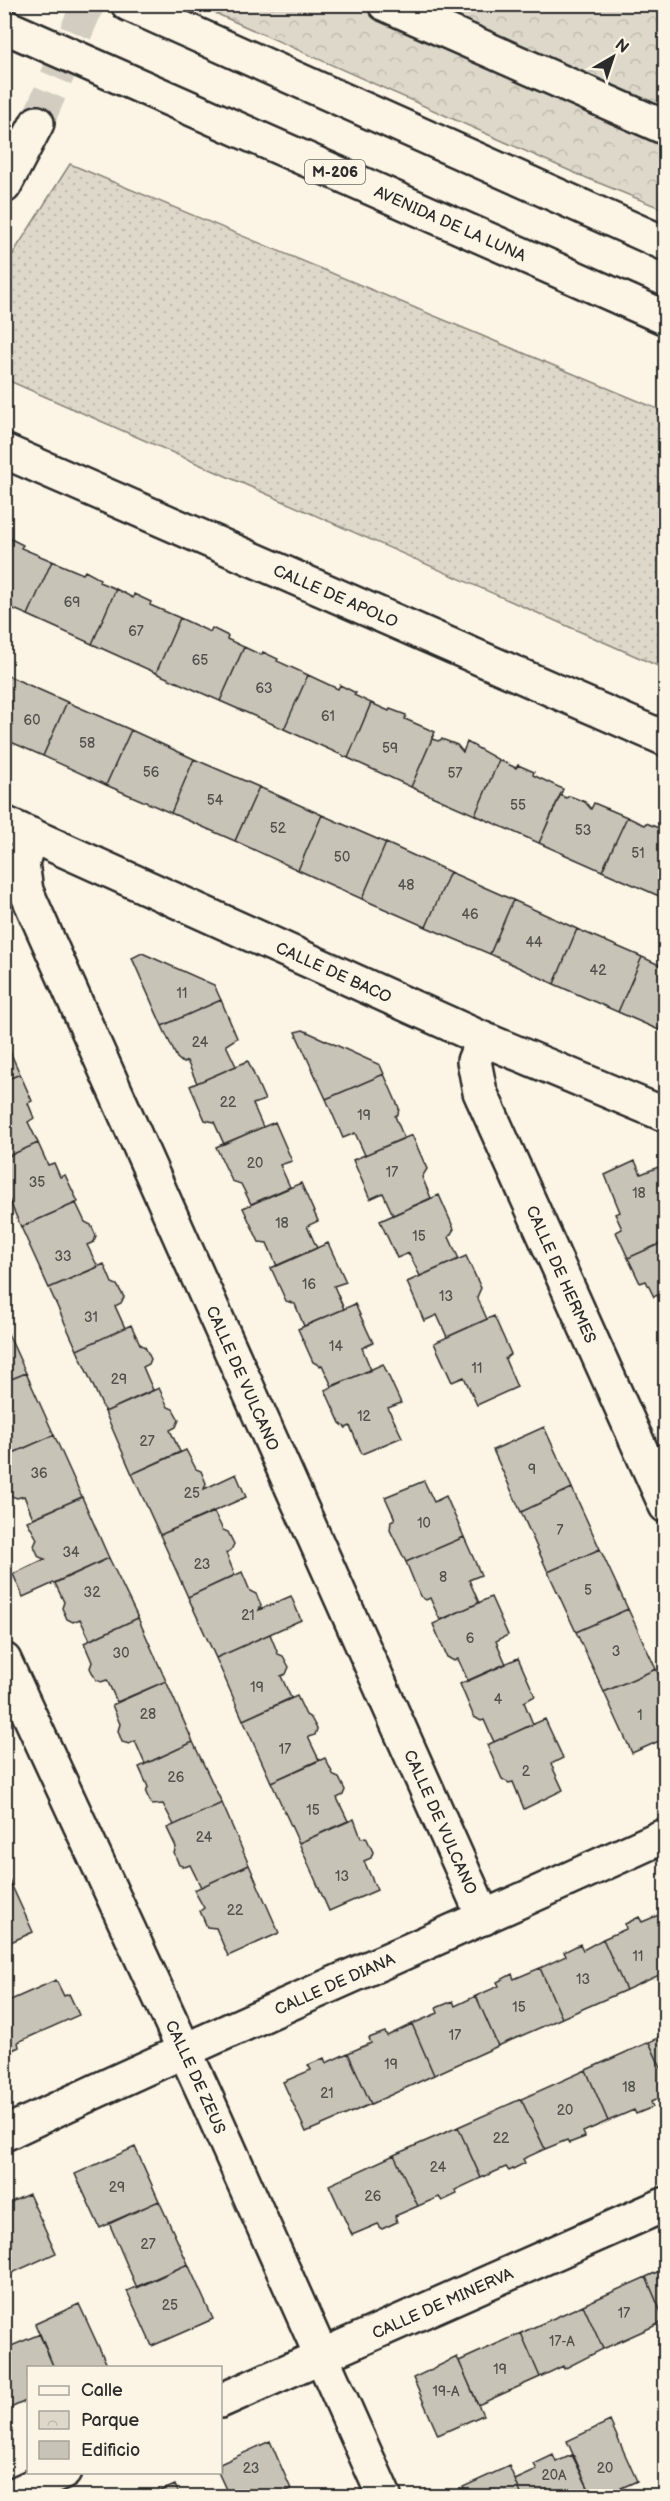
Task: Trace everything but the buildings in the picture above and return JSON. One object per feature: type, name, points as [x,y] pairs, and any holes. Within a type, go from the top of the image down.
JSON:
[{"type":"street","points":[[129,4],[666,244]]},
{"type":"street","points":[[385,4],[666,128]]},
{"type":"street","name":"AVENIDA DE LA LUNA","points":[[4,26],[666,318]]},
{"type":"street","points":[[4,186],[37,123]]},
{"type":"street","name":"CALLE DE APOLO","points":[[4,451],[666,739]]},
{"type":"street","name":"CALLE DE BACO","points":[[18,829],[483,1039],[666,1115]]},
{"type":"street","name":"CALLE DE VULCANO","points":[[18,829],[26,891],[484,1918]]},
{"type":"street","name":"CALLE DE HERMES","points":[[483,1039],[474,1061],[480,1092],[666,1506]]},
{"type":"street","name":"CALLE DE ZEUS","points":[[4,1660],[184,2050],[384,2496]]},
{"type":"street","name":"CALLE DE DIANA","points":[[4,2134],[184,2050],[666,1835]]},
{"type":"street","name":"CALLE DE MINERVA","points":[[222,2400],[666,2204]]},
{"type":"street","points":[[11,2496],[60,2474]]},
{"type":"green space","points":[[197,5],[665,5],[665,210],[577,174]]},
{"type":"green space","points":[[70,164],[665,412],[665,669],[5,379],[5,266]]},
{"type":"tunnel","points":[[37,123],[88,4]]}]
